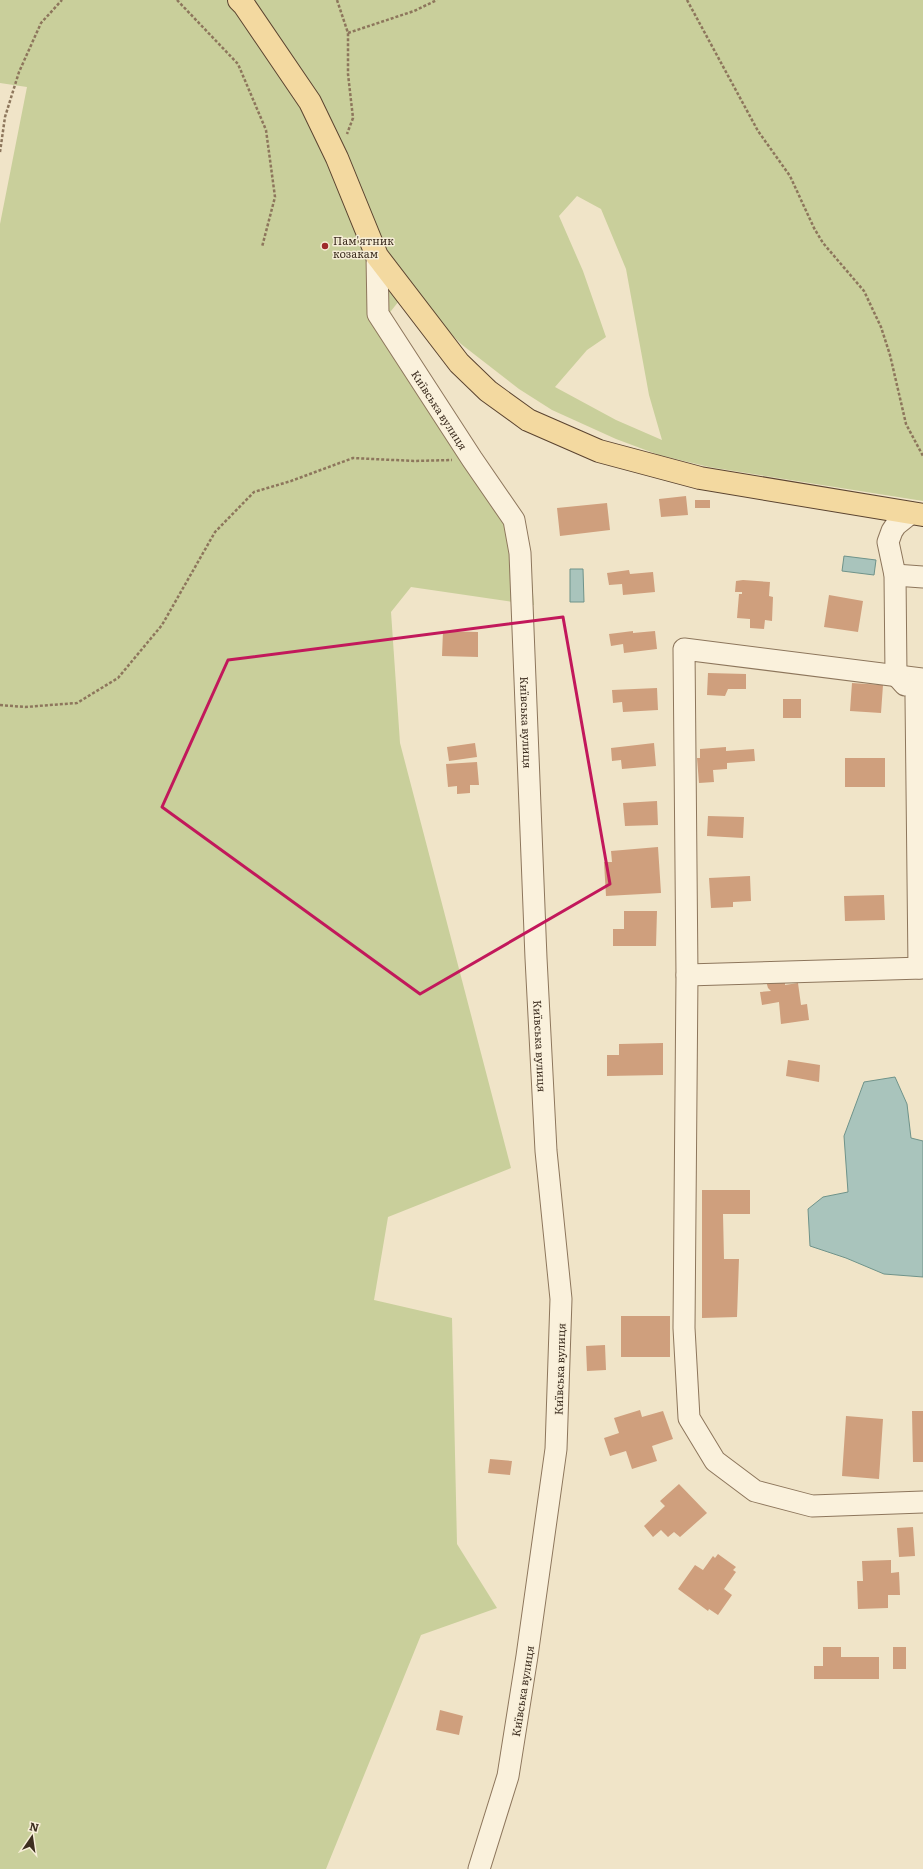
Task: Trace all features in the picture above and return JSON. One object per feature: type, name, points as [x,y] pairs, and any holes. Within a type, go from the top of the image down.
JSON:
[{"type":"main road","points":[[239,0],[244,5],[310,102],[337,158],[377,256],[459,363],[488,391],[528,420],[599,451],[700,478],[917,514]]},
{"type":"street","name":"Київська вулиця","points":[[377,256],[378,314],[472,459],[514,520],[520,553],[536,958],[546,1151],[561,1299],[556,1448],[527,1656],[508,1776],[479,1869]]},
{"type":"street","points":[[896,675],[895,575],[888,542],[896,525],[917,514]]},
{"type":"street","points":[[895,575],[923,577]]},
{"type":"street","points":[[687,975],[921,968],[921,685],[896,675],[684,649],[687,975],[684,1328],[689,1418],[715,1461],[755,1491],[812,1506],[923,1502]]},
{"type":"path","points":[[0,152],[5,117],[19,72],[41,23],[62,0]]},
{"type":"path","points":[[177,0],[238,64],[266,130],[275,197],[262,247]]},
{"type":"path","points":[[337,0],[348,33],[348,74],[353,118],[337,158]]},
{"type":"path","points":[[348,33],[414,11],[437,0]]},
{"type":"path","points":[[687,0],[758,131],[790,176],[814,228],[823,243],[864,290],[881,327],[890,355],[906,424],[923,456]]},
{"type":"path","points":[[0,705],[26,707],[78,703],[118,678],[162,625],[215,532],[254,492],[291,481],[353,458],[414,461],[472,459]]},
{"type":"highlighted area","points":[[563,617],[610,884],[420,994],[162,807],[228,660]]},
{"type":"green space","points":[[0,0],[923,0],[923,501],[709,467],[659,455],[616,439],[552,410],[519,389],[461,344],[428,310],[406,292],[380,325],[529,543],[534,605],[411,587],[391,612],[400,743],[511,1168],[388,1217],[374,1300],[452,1318],[457,1544],[497,1608],[421,1635],[326,1869],[0,1869],[0,224],[27,87],[0,83]],"holes":[[[577,196],[601,209],[626,269],[649,395],[662,440],[616,420],[555,387],[587,350],[606,337],[583,271],[559,216]]]},
{"type":"water","points":[[844,556],[876,560],[874,575],[842,571]]},
{"type":"water","points":[[570,569],[583,569],[584,602],[570,602]]},
{"type":"water","points":[[895,1077],[907,1104],[911,1138],[923,1141],[923,1277],[884,1274],[846,1258],[810,1246],[808,1209],[823,1197],[848,1192],[844,1136],[864,1082]]},
{"type":"building","points":[[686,496],[688,515],[661,517],[659,499]]},
{"type":"building","points":[[695,500],[710,500],[710,508],[695,508]]},
{"type":"building","points":[[607,503],[610,530],[560,536],[557,508]]},
{"type":"building","points":[[629,570],[630,574],[653,572],[655,592],[623,595],[622,584],[609,585],[607,573]]},
{"type":"building","points":[[743,580],[770,582],[769,596],[773,597],[772,621],[765,620],[764,629],[750,628],[750,619],[737,618],[739,594],[742,594],[742,592],[735,592],[736,581]]},
{"type":"building","points":[[829,595],[863,601],[858,632],[824,627]]},
{"type":"building","points":[[443,631],[478,632],[478,657],[442,656]]},
{"type":"building","points":[[633,631],[633,633],[655,631],[657,649],[624,653],[623,644],[611,646],[609,634]]},
{"type":"building","points":[[708,673],[746,674],[746,689],[728,689],[725,696],[707,695]]},
{"type":"building","points":[[852,683],[883,685],[881,713],[850,711]]},
{"type":"building","points":[[657,688],[658,710],[623,712],[622,702],[613,703],[612,690]]},
{"type":"building","points":[[783,699],[801,699],[801,718],[783,718]]},
{"type":"building","points":[[475,743],[477,757],[449,761],[447,747]]},
{"type":"building","points":[[654,743],[656,766],[622,769],[621,760],[612,761],[611,748]]},
{"type":"building","points":[[726,747],[726,751],[754,749],[755,761],[727,763],[727,769],[713,770],[714,782],[699,783],[697,758],[700,758],[700,749]]},
{"type":"building","points":[[845,758],[885,758],[885,787],[845,787]]},
{"type":"building","points":[[477,762],[479,785],[470,785],[470,793],[457,794],[457,786],[448,787],[446,764]]},
{"type":"building","points":[[657,801],[658,825],[625,826],[623,803]]},
{"type":"building","points":[[708,816],[744,817],[743,838],[707,836]]},
{"type":"building","points":[[658,847],[661,893],[606,896],[604,862],[612,862],[611,851]]},
{"type":"building","points":[[750,876],[751,901],[733,902],[733,907],[711,908],[709,878]]},
{"type":"building","points":[[884,895],[885,920],[845,921],[844,896]]},
{"type":"building","points":[[624,911],[657,911],[656,946],[613,946],[613,929],[624,929]]},
{"type":"building","points":[[785,980],[785,985],[798,983],[801,1005],[807,1004],[809,1020],[781,1024],[779,1002],[762,1005],[760,992],[771,991],[768,988],[766,981]]},
{"type":"building","points":[[663,1043],[663,1075],[607,1076],[607,1055],[619,1055],[619,1044]]},
{"type":"building","points":[[788,1060],[820,1065],[819,1082],[786,1076]]},
{"type":"building","points":[[702,1190],[750,1190],[750,1214],[723,1214],[724,1259],[739,1259],[737,1317],[702,1318]]},
{"type":"building","points":[[621,1316],[670,1316],[670,1357],[621,1357]]},
{"type":"building","points":[[605,1345],[606,1370],[587,1371],[586,1346]]},
{"type":"building","points":[[640,1410],[642,1417],[663,1411],[673,1439],[652,1446],[657,1461],[632,1469],[626,1451],[610,1456],[604,1438],[619,1433],[614,1418]]},
{"type":"building","points":[[912,1411],[923,1411],[923,1462],[913,1462]]},
{"type":"building","points":[[846,1416],[883,1419],[879,1479],[842,1476]]},
{"type":"building","points":[[490,1459],[512,1461],[510,1475],[488,1473]]},
{"type":"building","points":[[679,1484],[707,1513],[680,1537],[674,1532],[668,1537],[661,1530],[653,1537],[644,1526],[665,1506],[660,1501]]},
{"type":"building","points":[[913,1527],[915,1556],[899,1557],[897,1528]]},
{"type":"building","points":[[718,1554],[736,1567],[733,1570],[736,1572],[724,1589],[732,1595],[718,1615],[709,1609],[708,1611],[678,1589],[695,1565],[703,1570],[713,1556],[715,1558]]},
{"type":"building","points":[[891,1560],[891,1573],[899,1572],[900,1595],[888,1595],[888,1608],[858,1609],[857,1581],[863,1581],[862,1561]]},
{"type":"building","points":[[823,1647],[841,1647],[841,1657],[879,1657],[879,1679],[814,1679],[814,1666],[823,1666]]},
{"type":"building","points":[[893,1647],[906,1647],[906,1669],[893,1669]]},
{"type":"building","points":[[440,1710],[463,1716],[459,1735],[436,1730]]},
{"type":"place","name":"Пам'ятник козакам","points":[[325,246]]}]
